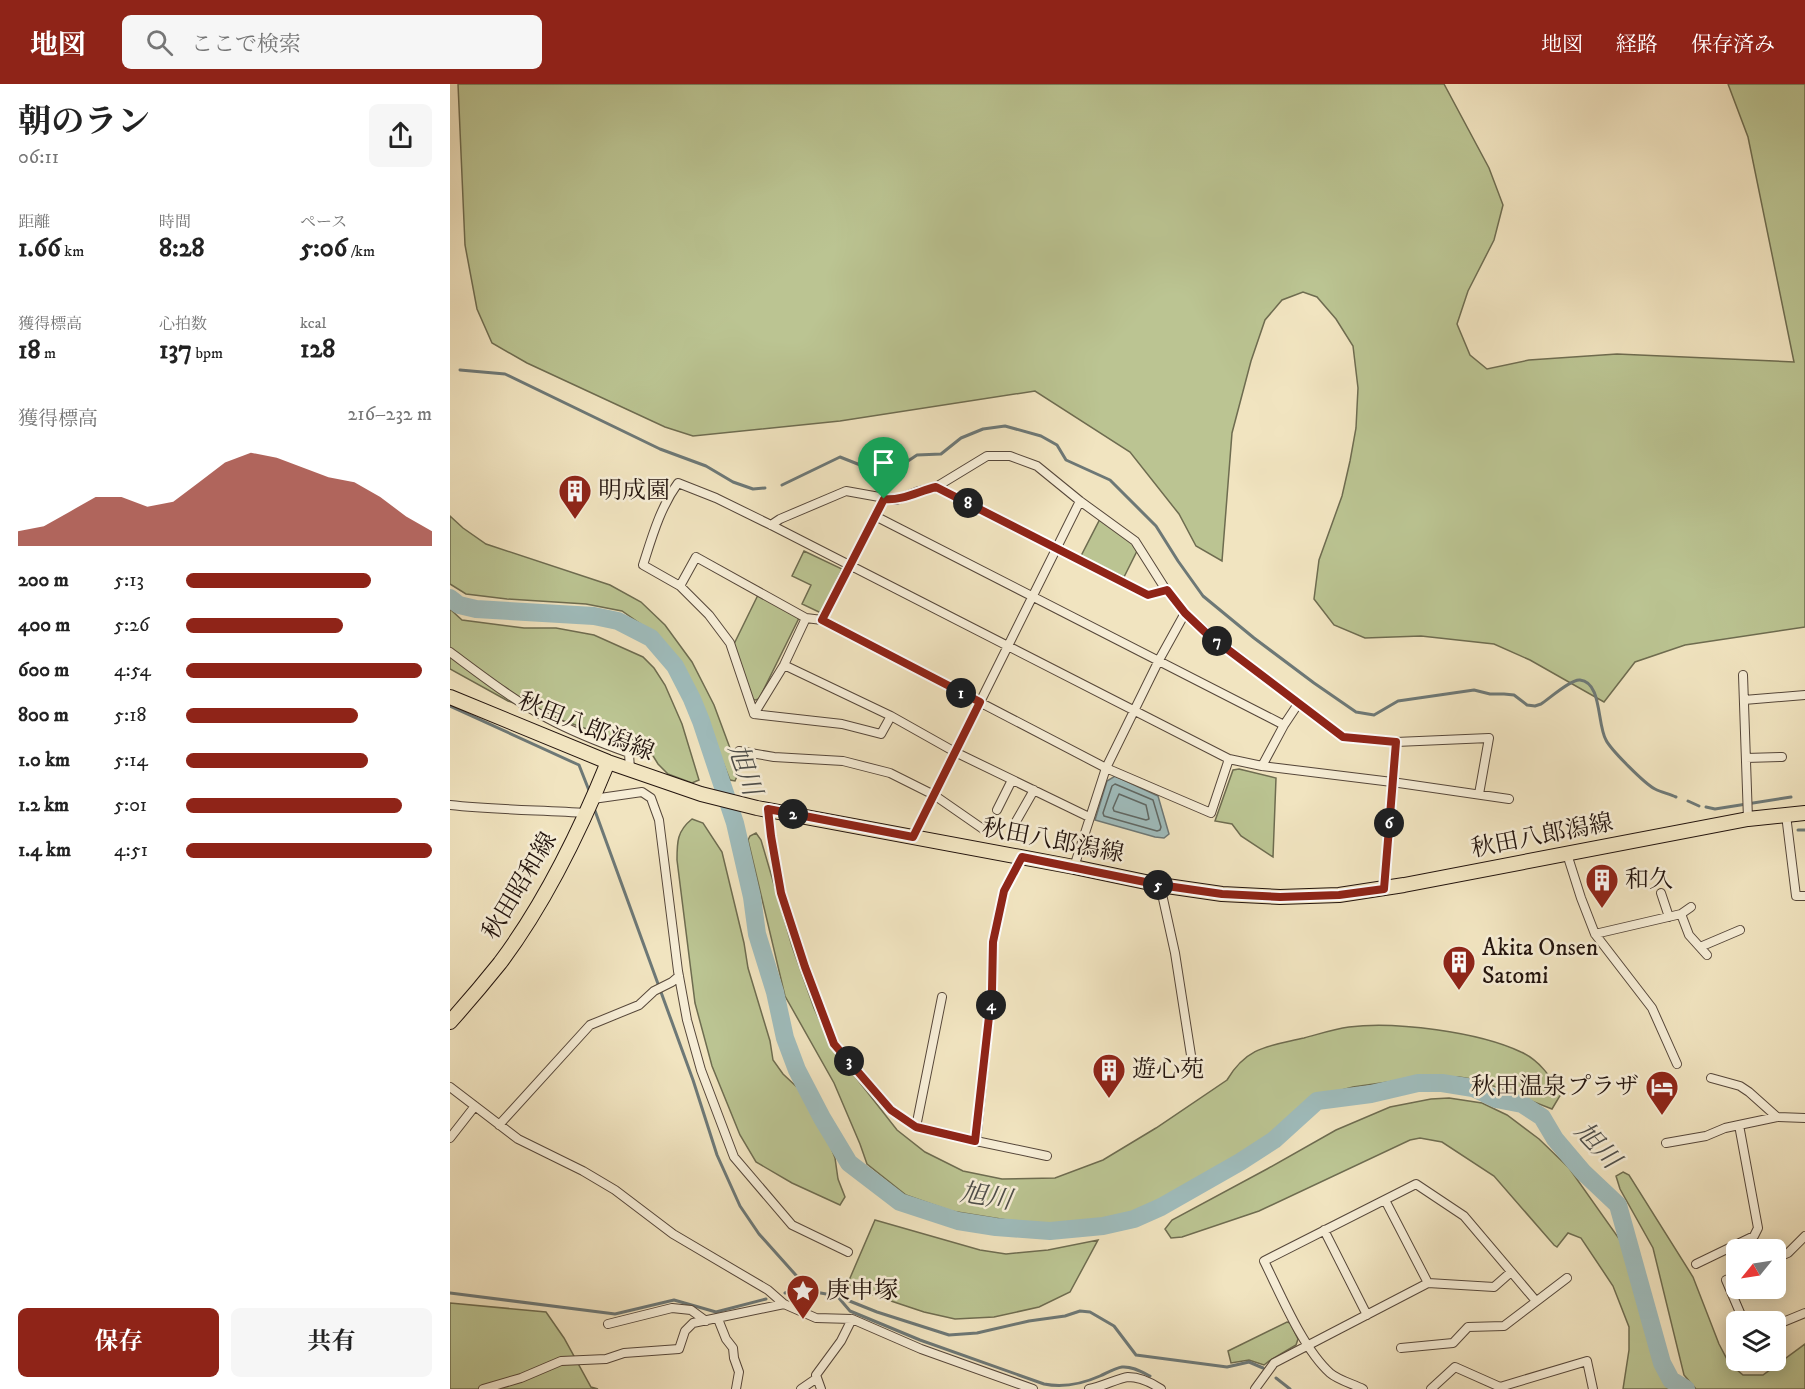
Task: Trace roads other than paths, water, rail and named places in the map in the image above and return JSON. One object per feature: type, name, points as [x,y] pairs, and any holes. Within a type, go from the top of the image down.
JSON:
[{"type":"main road","name":"秋田八郎潟線","points":[[450,697],[608,762],[701,794],[763,809],[1160,885],[1222,894],[1280,897],[1339,895],[1384,889],[1567,855],[1747,809],[1786,815],[1805,813]]},
{"type":"main road","name":"秋田昭和線","points":[[450,1022],[500,962],[529,919],[574,841],[608,762]]},
{"type":"street","points":[[771,525],[846,491],[896,500],[936,487],[987,456],[1010,456],[1036,466],[1135,541],[1167,590],[1185,613],[1206,633],[1343,737],[1396,742],[1490,738],[1479,794]]},
{"type":"street","points":[[754,714],[730,643],[709,615],[680,586],[643,565],[657,523],[670,493],[678,483],[716,498],[771,525],[1229,759],[1262,766],[1509,799]]},
{"type":"street","points":[[936,487],[1148,595],[1167,590]]},
{"type":"street","points":[[822,620],[877,517],[884,499]]},
{"type":"street","points":[[913,837],[1080,501]]},
{"type":"street","points":[[877,517],[1284,725]]},
{"type":"street","points":[[680,586],[696,556],[806,618],[822,620],[1106,768],[1211,813],[1229,759]]},
{"type":"street","points":[[1074,867],[1106,768],[1159,660],[1185,613]]},
{"type":"street","points":[[754,714],[784,665],[806,618]]},
{"type":"street","points":[[450,652],[546,718],[629,753],[630,770]]},
{"type":"street","points":[[784,665],[891,716],[955,752],[1089,817]]},
{"type":"street","points":[[1743,675],[1747,809]]},
{"type":"street","points":[[1744,700],[1805,695]]},
{"type":"street","points":[[1262,766],[1298,704]]},
{"type":"street","points":[[754,714],[842,724],[880,734],[891,716]]},
{"type":"street","points":[[1384,889],[1396,742]]},
{"type":"street","points":[[739,751],[774,757],[843,761],[890,773],[934,795],[983,829]]},
{"type":"street","points":[[1746,758],[1782,757]]},
{"type":"street","points":[[997,810],[1012,780]]},
{"type":"street","points":[[1014,825],[1034,790]]},
{"type":"street","points":[[593,799],[642,792],[651,798],[659,820],[679,976],[687,1020],[701,1070],[734,1157],[792,1225],[848,1252]]},
{"type":"street","points":[[450,805],[587,813]]},
{"type":"street","points":[[763,809],[771,836],[781,893],[805,967],[834,1044],[891,1110],[916,1127],[1047,1156]]},
{"type":"street","points":[[1786,815],[1796,896],[1805,896]]},
{"type":"street","points":[[1567,855],[1595,934],[1652,1008],[1677,1064]]},
{"type":"street","points":[[975,1141],[992,990],[993,942],[1004,891],[1022,857]]},
{"type":"street","points":[[1160,885],[1175,953],[1193,1068]]},
{"type":"street","points":[[1661,893],[1669,917]]},
{"type":"street","points":[[1595,934],[1681,914],[1691,907]]},
{"type":"street","points":[[1681,914],[1689,935],[1707,955]]},
{"type":"street","points":[[1700,947],[1740,930]]},
{"type":"street","points":[[499,1125],[590,1025],[639,1005],[658,989],[679,976]]},
{"type":"street","points":[[916,1127],[942,997]]},
{"type":"street","points":[[1711,1078],[1740,1086],[1777,1117]]},
{"type":"street","points":[[450,1087],[518,1139],[583,1171],[615,1190],[673,1234],[768,1290],[784,1304],[816,1318],[852,1319],[1009,1385],[1033,1389]]},
{"type":"street","points":[[450,1138],[475,1106]]},
{"type":"street","points":[[1666,1143],[1706,1136],[1725,1128],[1777,1117],[1805,1118]]},
{"type":"street","points":[[1696,1264],[1754,1236],[1758,1228],[1739,1125]]},
{"type":"street","points":[[1363,1389],[1331,1374],[1308,1345],[1264,1261],[1416,1184],[1464,1216],[1536,1300]]},
{"type":"street","points":[[1385,1200],[1428,1283]]},
{"type":"street","points":[[1324,1230],[1367,1315]]},
{"type":"street","points":[[1786,1253],[1805,1236]]},
{"type":"street","points":[[1255,1389],[1274,1363],[1428,1283],[1494,1287],[1511,1272]]},
{"type":"street","points":[[1401,1348],[1453,1343],[1468,1327],[1504,1326],[1566,1278]]},
{"type":"street","points":[[483,1389],[521,1378],[561,1361],[606,1359],[624,1353],[679,1349],[685,1331],[693,1323],[784,1304]]},
{"type":"street","points":[[608,1324],[672,1308],[691,1310],[706,1321]]},
{"type":"street","points":[[1786,1320],[1805,1313]]},
{"type":"street","points":[[718,1319],[726,1339],[733,1348],[739,1372],[735,1389]]},
{"type":"street","points":[[821,1389],[816,1375],[841,1341],[852,1319]]},
{"type":"street","points":[[1431,1389],[1455,1367],[1487,1386],[1500,1387],[1587,1361],[1593,1389]]},
{"type":"street","points":[[1089,1389],[1101,1388],[1128,1377],[1148,1381],[1161,1389]]},
{"type":"street","points":[[801,1389],[818,1378]]},
{"type":"water","points":[[1115,776],[1158,796],[1169,834],[1164,838],[1155,837],[1095,820],[1107,781]]},
{"type":"waterway","points":[[460,370],[505,374],[660,449],[706,466],[733,482],[753,489],[765,488]]},
{"type":"waterway","points":[[782,485],[840,457],[883,474],[893,471],[917,455],[941,454],[961,438],[983,429],[1005,426],[1041,436],[1057,445],[1066,460],[1110,480],[1156,526],[1203,596],[1254,638],[1356,712],[1374,715],[1398,701],[1474,690],[1490,694],[1514,695],[1527,705],[1535,706],[1571,682],[1580,680],[1587,683],[1596,696],[1603,733],[1614,751],[1650,786],[1676,797]]},
{"type":"waterway","name":"旭川","points":[[450,598],[459,605],[476,609],[594,616],[618,621],[651,638],[675,666],[701,721],[735,823],[752,897],[757,934],[775,992],[785,1038],[797,1070],[849,1163],[900,1202],[958,1221],[996,1227],[1050,1231],[1103,1226],[1134,1219],[1161,1207],[1240,1162],[1274,1140],[1317,1101],[1371,1094],[1418,1083],[1442,1083],[1473,1088],[1496,1099],[1522,1104],[1542,1117],[1555,1139],[1583,1172],[1618,1205],[1662,1363],[1671,1380],[1686,1389]]},
{"type":"waterway","points":[[450,706],[579,765],[590,793]]},
{"type":"waterway","points":[[1706,807],[1715,809],[1791,797]]},
{"type":"waterway","points":[[1688,801],[1699,806]]},
{"type":"waterway","points":[[594,808],[693,1080],[717,1155],[740,1206],[759,1234],[811,1292]]},
{"type":"waterway","points":[[1798,830],[1805,830]]},
{"type":"waterway","points":[[785,1293],[799,1289],[837,1296],[877,1312],[949,1335],[977,1333],[1080,1311],[1090,1312],[1114,1326],[1136,1355],[1227,1367],[1249,1362],[1263,1368]]},
{"type":"waterway","points":[[450,1293],[615,1314],[674,1300],[716,1312],[766,1299]]},
{"type":"waterway","points":[[838,1297],[850,1311],[920,1340],[1044,1384],[1059,1386],[1080,1383],[1122,1367],[1133,1368],[1150,1376]]},
{"type":"waterway","points":[[1276,1378],[1290,1389]]},
{"type":"place","name":"明成園","points":[[575,520]]},
{"type":"place","name":"和久","points":[[1602,909]]},
{"type":"place","name":"Akita Onsen Satomi","points":[[1459,991]]},
{"type":"place","name":"遊心苑","points":[[1109,1099]]},
{"type":"place","name":"秋田温泉プラザ","points":[[1662,1116]]},
{"type":"place","name":"庚申塚","points":[[803,1320]]}]
